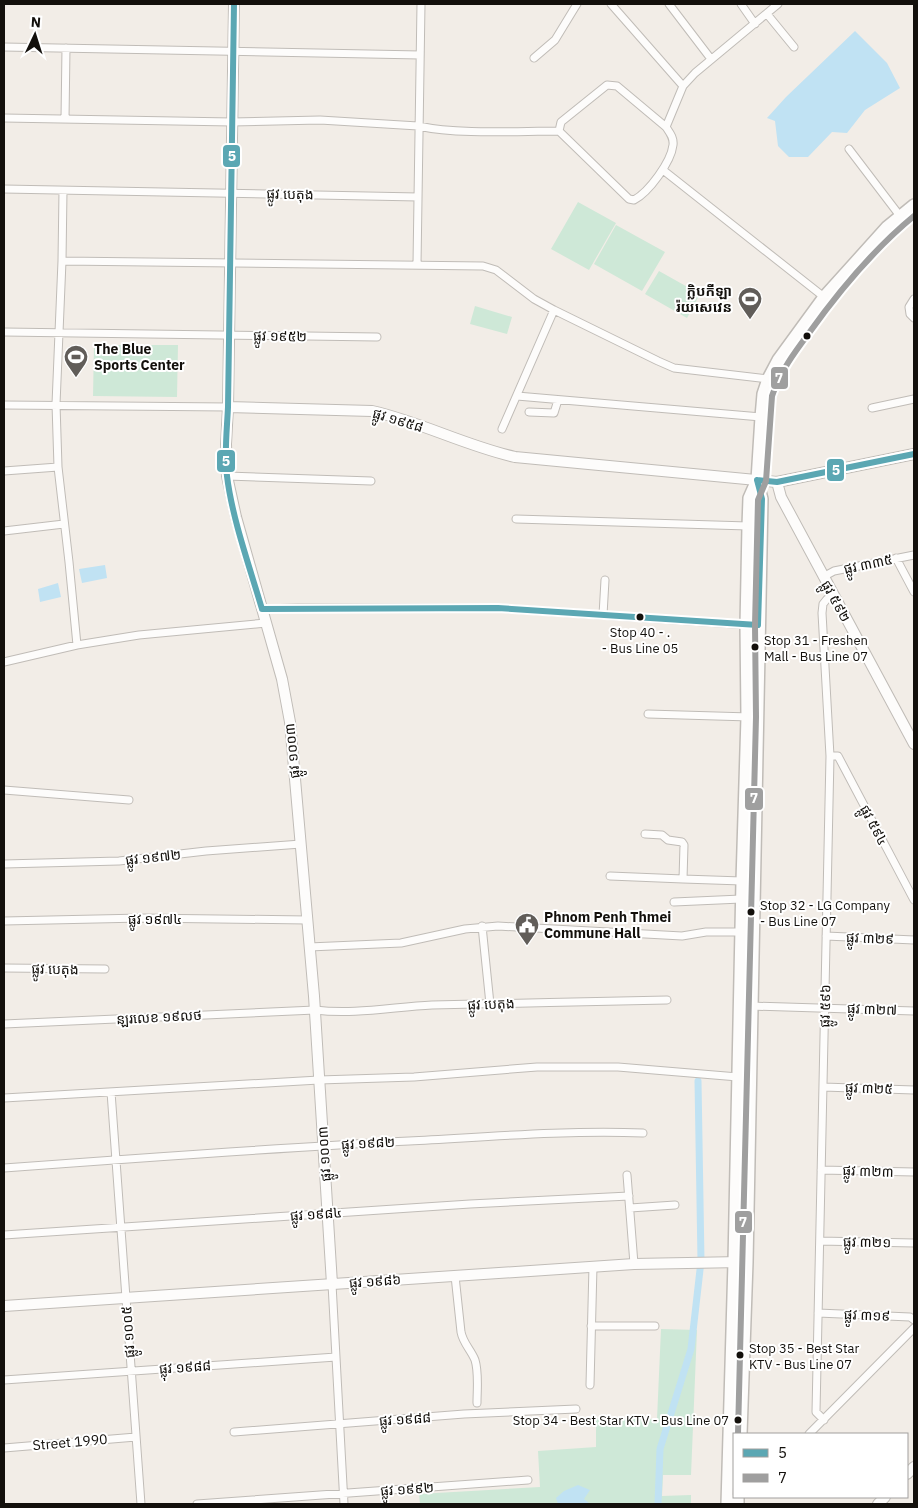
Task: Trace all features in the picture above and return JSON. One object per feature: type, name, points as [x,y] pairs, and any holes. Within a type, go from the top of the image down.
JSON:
[{"type":"main road","points":[[752,625],[762,499],[757,480],[760,417],[763,394],[768,379],[787,346],[824,297],[887,227],[914,205]]},
{"type":"main road","points":[[741,1433],[747,1262],[745,1006],[752,717],[752,625],[748,526],[750,498],[757,480]]},
{"type":"main road","points":[[738,1504],[732,1498],[732,1331],[738,1077],[745,1006],[741,899],[752,717]]},
{"type":"main road","points":[[732,1331],[744,1332]]},
{"type":"street","name":"ផ្លូវ ១០០៣","points":[[234,4],[227,476],[236,517],[282,679],[290,722],[315,1010],[344,1504]]},
{"type":"street","points":[[417,264],[421,4]]},
{"type":"street","points":[[534,58],[555,40],[577,4]]},
{"type":"street","points":[[611,4],[683,86]]},
{"type":"street","points":[[669,4],[711,59]]},
{"type":"street","points":[[741,4],[755,24]]},
{"type":"street","points":[[666,127],[683,86],[711,59],[778,4]]},
{"type":"street","points":[[767,14],[794,47]]},
{"type":"street","points":[[4,47],[420,55]]},
{"type":"street","points":[[65,119],[66,48]]},
{"type":"street","points":[[4,118],[232,122],[320,120],[469,130],[559,131],[629,199],[634,200],[640,197],[663,170],[674,144],[672,136],[666,127],[617,86],[612,84],[607,85],[561,122],[559,131]]},
{"type":"street","points":[[849,149],[900,216]]},
{"type":"street","points":[[663,170],[824,297]]},
{"type":"street","name":"ផ្លូវ បេតុង","points":[[4,190],[418,197]]},
{"type":"street","points":[[63,191],[56,404],[58,467],[77,645]]},
{"type":"street","points":[[62,261],[483,266],[496,270],[534,299],[554,310],[674,368],[768,379]]},
{"type":"street","points":[[914,299],[909,307],[910,314],[914,318]]},
{"type":"street","points":[[502,430],[554,310]]},
{"type":"street","name":"ផ្លូវ ១៩៥២","points":[[4,332],[377,337]]},
{"type":"street","points":[[517,396],[760,417]]},
{"type":"street","points":[[872,408],[914,399]]},
{"type":"street","points":[[529,412],[554,413],[558,400]]},
{"type":"street","name":"ផ្លូវ ១៩៥៨","points":[[4,405],[56,404],[372,411],[390,415],[496,453],[515,457],[777,482],[914,454]]},
{"type":"street","points":[[4,471],[58,467]]},
{"type":"street","points":[[227,476],[371,481]]},
{"type":"street","name":"ផ្លូវ ៥៩២","points":[[777,482],[781,497],[914,744]]},
{"type":"street","points":[[516,519],[748,526]]},
{"type":"street","points":[[4,531],[64,524]]},
{"type":"street","name":"ផ្លូវ ៣៣៥","points":[[823,577],[834,571],[914,555]]},
{"type":"street","points":[[896,558],[914,592]]},
{"type":"street","points":[[603,615],[605,580]]},
{"type":"street","name":"ផ្លូវ ៥៩៦","points":[[824,1420],[816,1412],[830,756],[822,613],[823,604],[827,599],[834,597]]},
{"type":"street","points":[[262,609],[498,608],[752,625]]},
{"type":"street","points":[[4,662],[77,645],[139,635],[266,623]]},
{"type":"street","points":[[648,714],[752,717]]},
{"type":"street","name":"ផ្លូវ ៥៩៤","points":[[830,756],[838,756],[914,900]]},
{"type":"street","points":[[4,790],[129,800]]},
{"type":"street","points":[[645,834],[662,835],[668,840],[682,842],[684,845],[683,879]]},
{"type":"street","name":"ផ្លូវ ១៩៧២","points":[[4,864],[119,861],[206,851],[301,844]]},
{"type":"street","points":[[610,876],[742,881]]},
{"type":"street","points":[[674,902],[741,899]]},
{"type":"street","name":"ផ្លូវ ១៩៧៤","points":[[4,922],[142,918],[307,920]]},
{"type":"street","points":[[309,947],[401,943],[482,926],[514,926],[682,936],[706,932],[741,932]]},
{"type":"street","points":[[482,926],[490,1004]]},
{"type":"street","name":"ផ្លូវ ៣២៩","points":[[826,936],[914,940]]},
{"type":"street","name":"ផ្លូវ បេតុង","points":[[4,968],[106,969]]},
{"type":"street","name":"ផ្លូវ បេតុង","points":[[315,1010],[362,1012],[420,1006],[667,1000]]},
{"type":"street","name":"ផ្លូវ ៣២៧","points":[[745,1006],[914,1010]]},
{"type":"street","name":"ន្ឡរលេខ ១៩លថ","points":[[4,1024],[315,1010]]},
{"type":"street","points":[[4,1098],[319,1080],[414,1077],[537,1067],[618,1067],[738,1077]]},
{"type":"street","name":"ផ្លូវ ៣២៥","points":[[823,1087],[914,1090]]},
{"type":"street","name":"ផ្លូវ ១០០៥","points":[[111,1092],[141,1504]]},
{"type":"street","name":"ផ្លូវ ១៩៨២","points":[[4,1168],[323,1146],[589,1131],[643,1133]]},
{"type":"street","name":"ផ្លូវ ៣២៣","points":[[821,1170],[914,1172]]},
{"type":"street","points":[[627,1175],[634,1264]]},
{"type":"street","name":"ផ្លូវ ១៩៨៤","points":[[4,1235],[629,1196]]},
{"type":"street","points":[[630,1208],[675,1205]]},
{"type":"street","name":"ផ្លូវ ៣២១","points":[[820,1240],[914,1243]]},
{"type":"street","name":"ផ្លូវ ១៩៨៦","points":[[4,1306],[593,1266],[747,1262]]},
{"type":"street","points":[[590,1385],[593,1266]]},
{"type":"street","points":[[455,1276],[463,1340],[474,1358],[477,1370],[477,1403]]},
{"type":"street","name":"ផ្លូវ ៣១៩","points":[[818,1313],[910,1316],[914,1320]]},
{"type":"street","points":[[591,1326],[655,1326]]},
{"type":"street","points":[[810,1433],[914,1328]]},
{"type":"street","name":"ផ្លុវ ១៩៨៨","points":[[4,1380],[336,1357]]},
{"type":"street","name":"ផ្លូវ ១៩៨៨","points":[[234,1432],[464,1414],[576,1409]]},
{"type":"street","name":"Street 1990","points":[[4,1448],[136,1437]]},
{"type":"street","name":"ផ្លូវ ១៩៩២","points":[[197,1504],[528,1480]]},
{"type":"green space","points":[[578,202],[616,223],[589,270],[551,249]]},
{"type":"green space","points":[[616,225],[665,252],[642,291],[594,264]]},
{"type":"green space","points":[[659,271],[700,294],[687,318],[645,294]]},
{"type":"green space","points":[[475,306],[512,317],[507,334],[470,324]]},
{"type":"green space","points":[[94,345],[178,345],[177,397],[93,396]]},
{"type":"green space","points":[[661,1329],[697,1330],[691,1475],[663,1475],[662,1496],[691,1495],[691,1504],[420,1504],[419,1494],[540,1487],[538,1451],[596,1447],[596,1418],[657,1419]]},
{"type":"water","points":[[855,31],[887,63],[900,88],[865,110],[847,133],[832,132],[808,157],[789,157],[778,146],[775,121],[767,118],[786,97]]},
{"type":"water","points":[[105,565],[107,578],[82,583],[79,569]]},
{"type":"water","points":[[58,583],[61,597],[40,602],[38,589]]},
{"type":"water","points":[[578,1485],[590,1490],[584,1499],[590,1504],[558,1504],[556,1498],[564,1491]]},
{"type":"waterway","points":[[658,1504],[660,1449],[691,1349],[701,1261],[698,1081]]},
{"type":"transit line","name":"5","points":[[234,4],[226,467],[229,492],[237,526],[262,609]]},
{"type":"transit line","name":"7","points":[[738,1433],[756,717],[755,625],[758,500],[766,481],[772,396],[788,363],[832,302],[871,256],[914,216]]},
{"type":"transit line","name":"5","points":[[757,480],[777,482],[914,454]]},
{"type":"transit line","name":"5","points":[[262,609],[498,608],[758,625],[762,499],[757,480]]},
{"type":"place","name":"ក្លិបកីឡា រ៉យសេវេន","points":[[750,320]]},
{"type":"place","name":"The Blue Sports Center","points":[[76,378]]},
{"type":"place","name":"Stop 40 - . - Bus Line 05","points":[[640,617]]},
{"type":"place","name":"Stop 31 - Freshen Mall - Bus Line 07","points":[[755,647]]},
{"type":"place","name":"Stop 32 - LG Company - Bus Line 07","points":[[751,912]]},
{"type":"place","name":"Phnom Penh Thmei Commune Hall","points":[[527,946]]},
{"type":"place","name":"Stop 35 - Best Star KTV - Bus Line 07","points":[[740,1355]]},
{"type":"place","name":"Stop 34 - Best Star KTV - Bus Line 07","points":[[738,1420]]}]
